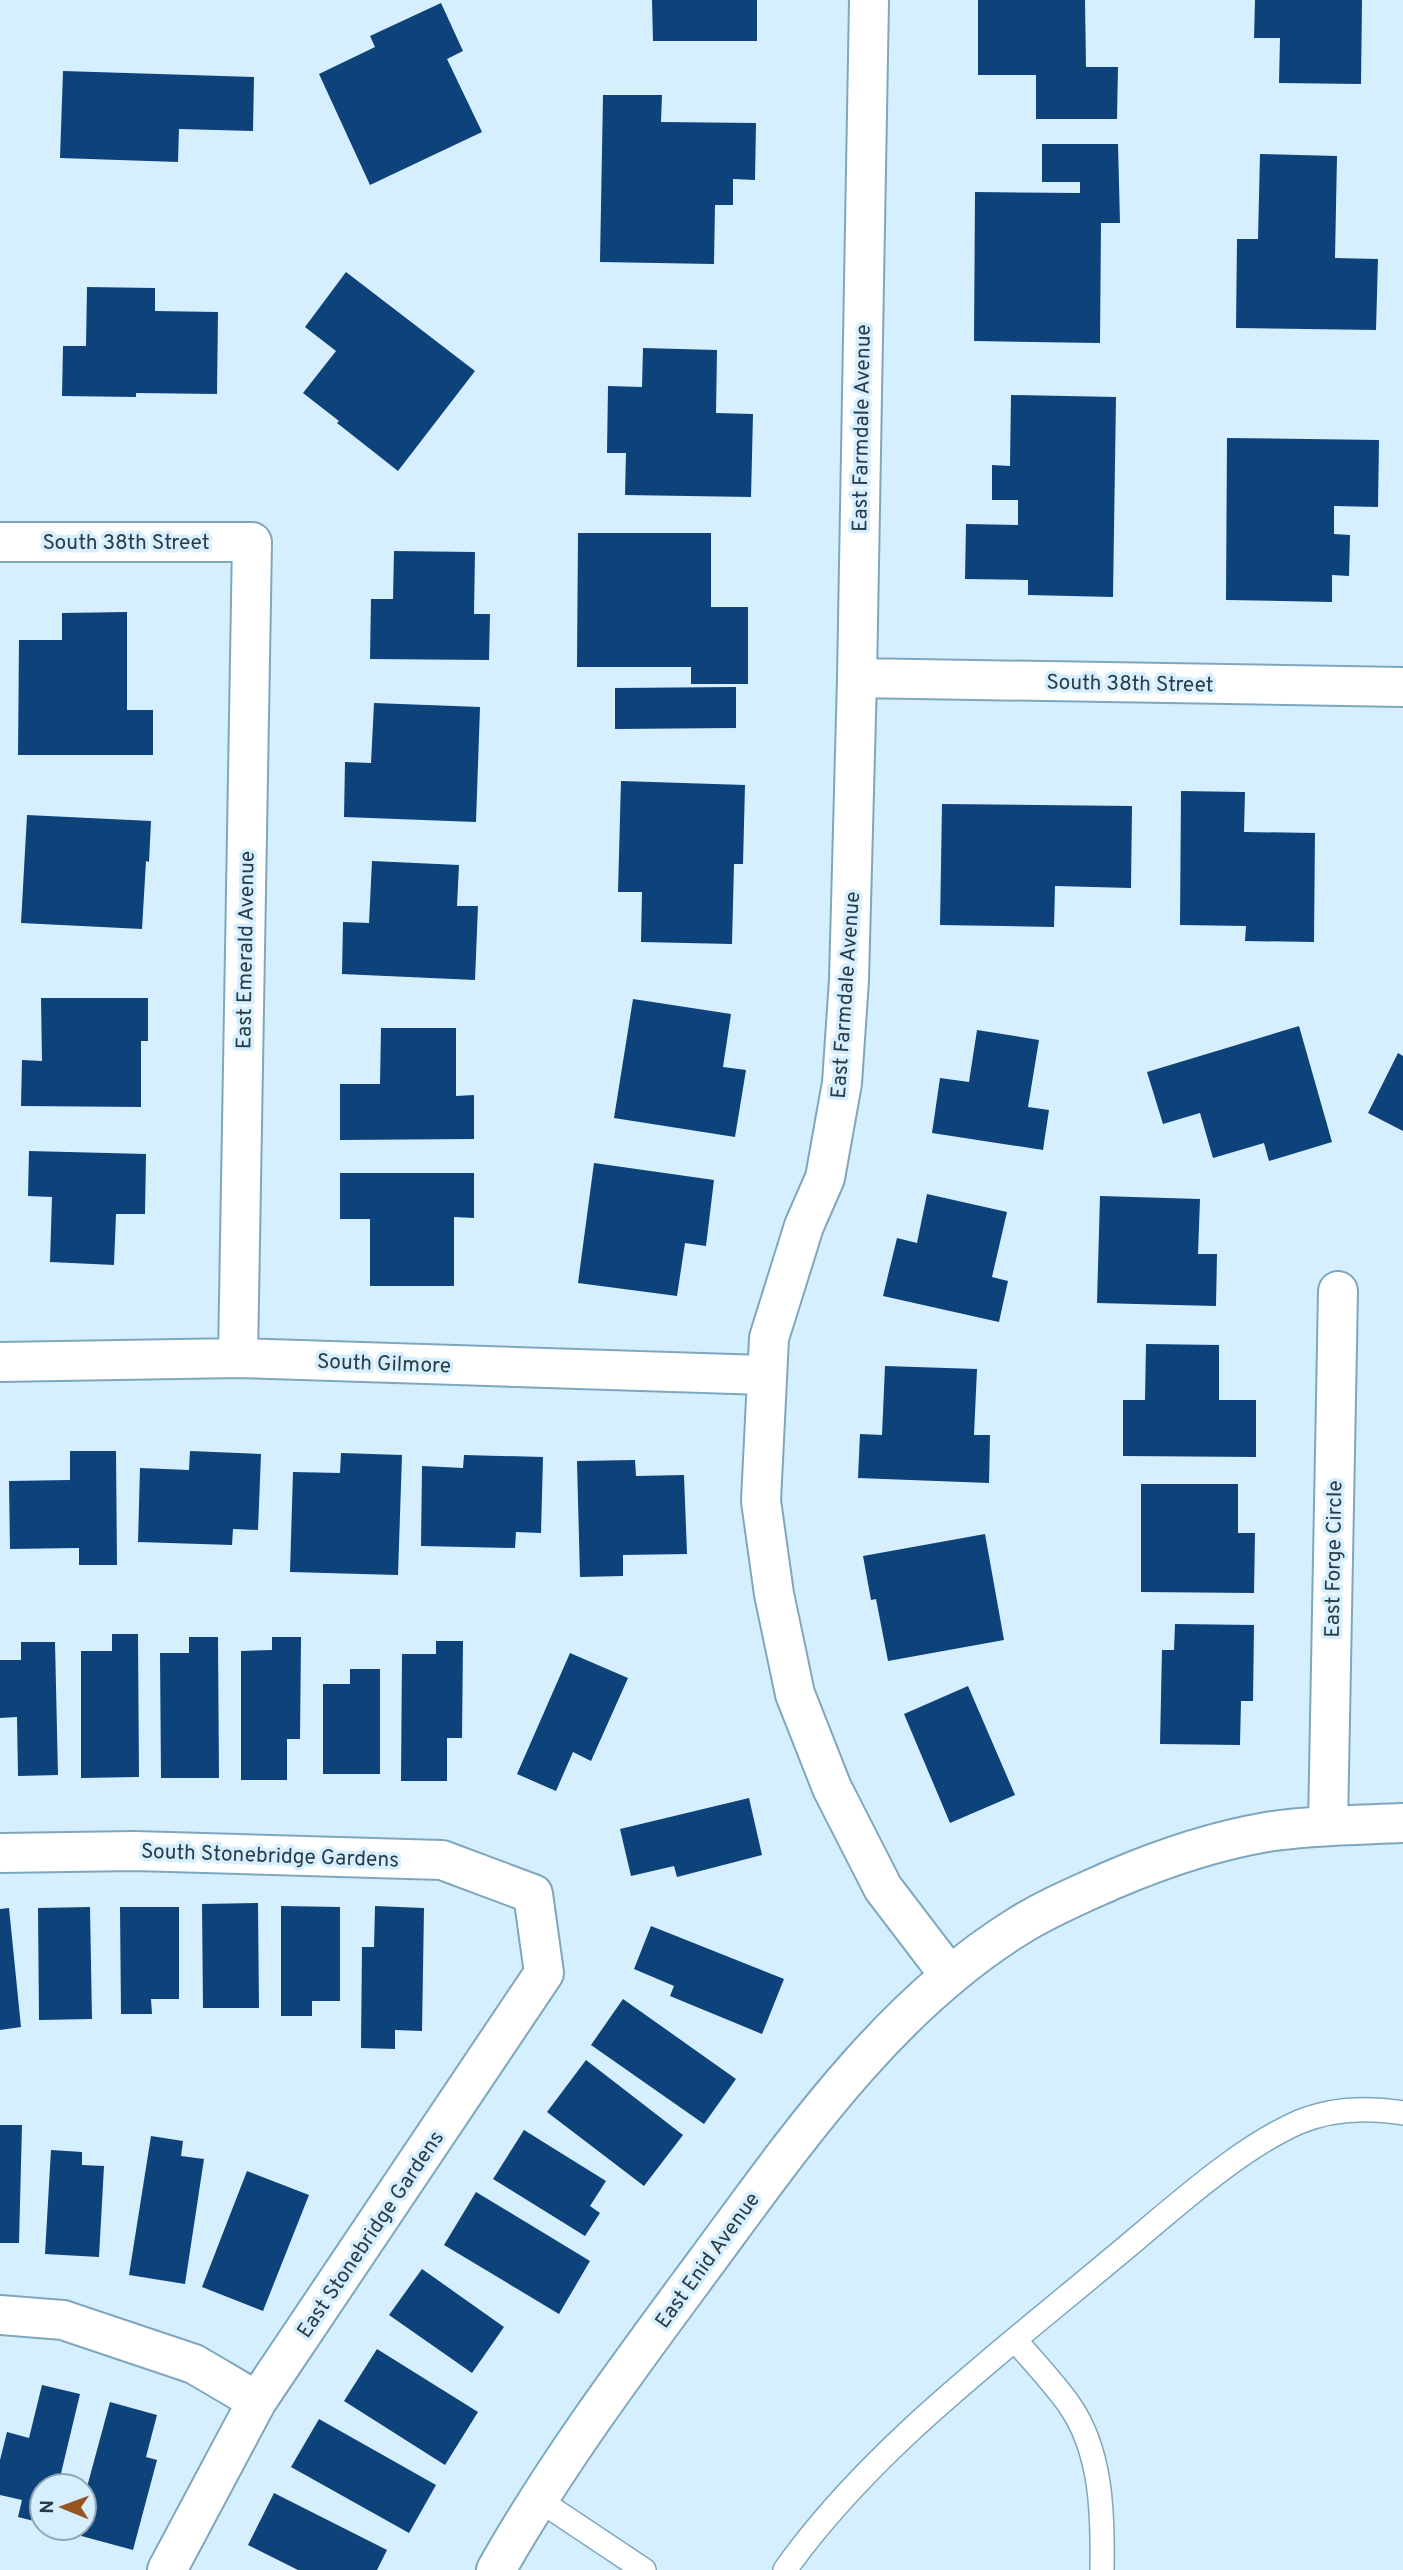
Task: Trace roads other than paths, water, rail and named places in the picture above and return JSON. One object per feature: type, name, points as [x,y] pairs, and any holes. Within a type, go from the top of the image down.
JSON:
[{"type":"street","name":"East Farmdale Avenue","points":[[869,0],[857,678],[849,980],[842,1083],[825,1178],[804,1226],[769,1338],[761,1500],[774,1594],[795,1694],[832,1788],[883,1888],[950,1976]]},
{"type":"street","name":"South 38th Street","points":[[0,542],[252,542]]},
{"type":"street","name":"East Emerald Avenue","points":[[238,1358],[252,542]]},
{"type":"street","name":"South 38th Street","points":[[857,678],[1403,687]]},
{"type":"street","name":"East Forge Circle","points":[[1328,1826],[1338,1291]]},
{"type":"street","name":"South Gilmore","points":[[0,1362],[238,1358],[767,1375]]},
{"type":"street","name":"East Enid Avenue","points":[[496,2570],[539,2500],[674,2306],[768,2178],[835,2092],[876,2046],[950,1976],[1018,1926],[1144,1866],[1266,1832],[1403,1823]]},
{"type":"street","name":"South Stonebridge Gardens","points":[[0,1853],[135,1851],[442,1860],[533,1894]]},
{"type":"street","name":"East Stonebridge Gardens","points":[[167,2570],[257,2400],[544,1973],[533,1894]]},
{"type":"street","points":[[0,2315],[63,2320],[76,2324],[194,2364],[257,2400]]},
{"type":"lane","points":[[785,2570],[832,2510],[870,2469],[1015,2340],[1183,2201],[1269,2138],[1298,2123],[1325,2113],[1355,2108],[1403,2113]]},
{"type":"lane","points":[[1015,2340],[1069,2404],[1084,2431],[1094,2463],[1101,2503],[1102,2570]]},
{"type":"lane","points":[[539,2500],[644,2570]]}]
